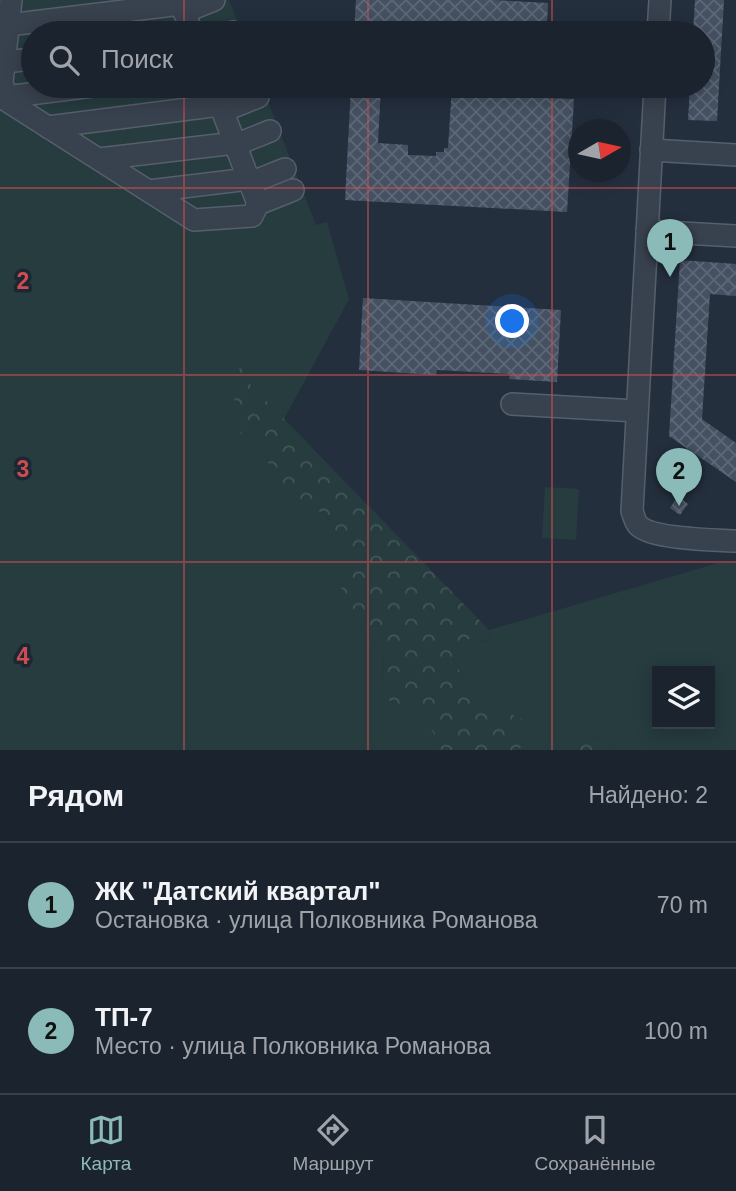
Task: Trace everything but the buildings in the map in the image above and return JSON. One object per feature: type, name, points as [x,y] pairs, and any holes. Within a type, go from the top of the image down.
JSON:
[{"type":"street","points":[[11,0],[2,82],[7,101],[194,220],[252,216],[258,204],[293,190]]},
{"type":"street","points":[[43,21],[214,0]]},
{"type":"street","points":[[659,21],[660,0]]},
{"type":"street","points":[[8,25],[21,24]]},
{"type":"street","points":[[4,62],[21,60]]},
{"type":"street","points":[[6,97],[21,95]]},
{"type":"street","points":[[48,127],[248,98]]},
{"type":"street","points":[[654,98],[632,511],[638,525],[648,531],[689,539],[736,541]]},
{"type":"street","points":[[219,101],[258,204]]},
{"type":"street","points":[[99,159],[235,144],[270,131]]},
{"type":"street","points":[[651,150],[736,155]]},
{"type":"street","points":[[149,191],[249,181],[285,169]]},
{"type":"street","points":[[647,231],[736,236]]},
{"type":"street","points":[[512,404],[637,411]]},
{"type":"green space","points":[[0,0],[229,0],[237,21],[21,21],[21,98],[267,98],[316,225],[327,222],[349,299],[284,419],[250,384],[240,368],[258,441],[282,492],[326,515],[352,560],[341,589],[348,620],[384,652],[383,686],[390,702],[423,718],[441,750],[0,750]]},
{"type":"green space","points":[[240,366],[250,384],[489,630],[490,641],[465,639],[451,649],[455,665],[477,692],[480,709],[494,716],[509,713],[524,720],[526,738],[519,750],[441,750],[423,718],[390,702],[383,686],[384,652],[348,620],[341,589],[352,560],[326,515],[282,492],[258,441],[241,434],[234,402]]},
{"type":"green space","points":[[545,487],[579,489],[576,540],[542,538]]},
{"type":"green space","points":[[736,562],[736,750],[612,750],[603,738],[587,736],[578,750],[519,750],[526,738],[479,709],[477,692],[455,665],[451,649],[465,639],[490,641],[489,630],[718,563]]},
{"type":"green space","points":[[586,736],[603,738],[612,750],[578,750]]},
{"type":"place","name":"ЖК \"Датский квартал\"","points":[[670,277]]},
{"type":"place","name":"ТП-7","points":[[679,506]]}]
